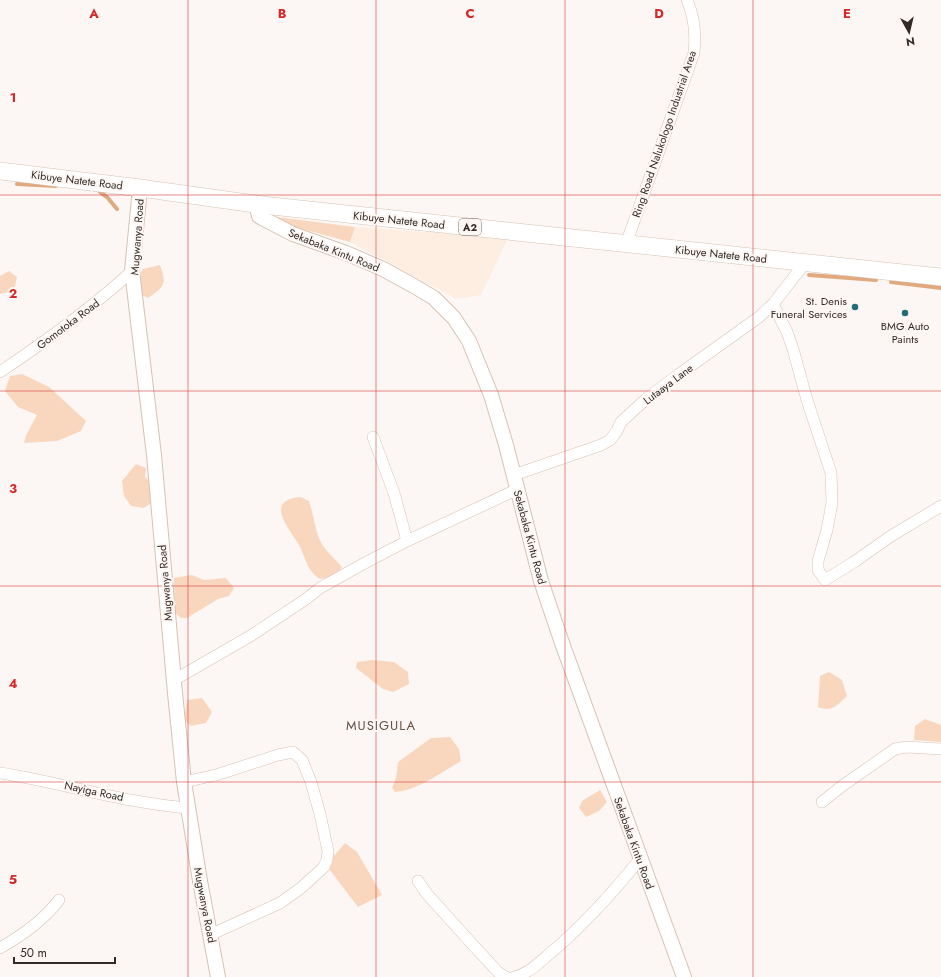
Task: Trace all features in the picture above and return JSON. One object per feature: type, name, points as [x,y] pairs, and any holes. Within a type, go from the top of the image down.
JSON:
[{"type":"main road","name":"Kibuye Natete Road","points":[[0,171],[140,188],[262,206],[941,277]]},
{"type":"street","name":"Ring Road Nalukologo Industrial Area","points":[[626,244],[694,53],[696,34],[693,17],[687,0]]},
{"type":"street","name":"Mugwanya Road","points":[[140,188],[132,271],[154,455],[184,782],[200,881],[218,977]]},
{"type":"street","name":"Sekabaka Kintu Road","points":[[262,206],[258,212],[259,216],[262,218],[293,234],[346,253],[383,269],[434,298],[454,318],[470,343],[483,374],[502,431],[541,581],[640,859],[684,977]]},
{"type":"street","name":"Lutaaya Lane","points":[[514,476],[601,445],[610,440],[617,431],[621,422],[645,400],[759,317],[773,304],[805,262]]},
{"type":"street","name":"Gomotoka Road","points":[[0,372],[56,333],[109,292],[132,271]]},
{"type":"street","points":[[773,304],[787,332],[793,349],[807,400],[831,473],[832,503],[827,530],[818,561],[818,570],[825,580],[854,562],[890,536],[941,506]]},
{"type":"street","points":[[373,437],[394,493],[407,541]]},
{"type":"street","points":[[174,680],[252,635],[320,588],[407,541],[518,489]]},
{"type":"street","points":[[822,802],[895,749],[907,747],[941,750]]},
{"type":"street","points":[[184,782],[222,773],[278,755],[293,752],[302,760],[311,782],[328,851],[327,860],[324,867],[296,892],[280,903],[210,934]]},
{"type":"street","name":"Nayiga Road","points":[[0,773],[75,787],[161,806],[188,808]]},
{"type":"street","points":[[514,977],[525,973],[562,944],[600,908],[640,859]]},
{"type":"street","points":[[418,881],[427,894],[473,945],[499,973],[506,977]]},
{"type":"street","points":[[0,948],[34,927],[50,912],[59,900]]},
{"type":"shaded area","points":[[277,217],[355,227],[350,242],[284,224]]},
{"type":"shaded area","points":[[355,227],[508,238],[481,295],[457,299],[350,242]]},
{"type":"shaded area","points":[[160,265],[164,280],[161,287],[148,298],[139,294],[136,280],[143,269]]},
{"type":"shaded area","points":[[9,271],[17,277],[14,291],[0,294],[0,276]]},
{"type":"shaded area","points":[[22,374],[49,387],[86,421],[81,431],[57,441],[24,443],[26,435],[37,415],[18,407],[5,391],[10,376]]},
{"type":"shaded area","points":[[136,464],[146,468],[145,477],[158,489],[157,499],[144,508],[131,506],[124,496],[122,481]]},
{"type":"shaded area","points":[[301,497],[309,501],[317,533],[322,545],[342,567],[336,574],[330,577],[320,579],[312,572],[299,545],[282,516],[281,509],[283,503],[290,499]]},
{"type":"shaded area","points":[[192,575],[204,580],[226,578],[234,588],[229,596],[218,599],[187,618],[181,618],[175,613],[174,578]]},
{"type":"shaded area","points":[[372,660],[394,662],[408,672],[409,684],[393,692],[383,689],[356,668],[357,662]]},
{"type":"shaded area","points":[[829,672],[842,680],[847,696],[831,709],[823,709],[818,707],[820,676]]},
{"type":"shaded area","points":[[202,698],[212,712],[206,723],[191,726],[184,720],[187,700]]},
{"type":"shaded area","points":[[925,719],[941,725],[941,742],[914,740],[915,726]]},
{"type":"shaded area","points":[[450,737],[459,749],[461,761],[421,785],[395,792],[392,788],[396,778],[398,762],[431,738]]},
{"type":"shaded area","points":[[600,790],[607,802],[599,811],[586,817],[579,808],[582,801]]},
{"type":"shaded area","points":[[345,843],[357,852],[382,895],[358,907],[326,865]]},
{"type":"waterway","points":[[17,184],[56,186]]},
{"type":"waterway","points":[[100,192],[107,197],[117,209]]},
{"type":"waterway","points":[[809,275],[876,280]]},
{"type":"waterway","points":[[891,282],[941,288]]},
{"type":"place","name":"St. Denis Funeral Services","points":[[855,307]]},
{"type":"place","name":"BMG Auto Paints","points":[[905,313]]},
{"type":"district","name":"MUSIGULA","points":[[381,725]]}]
